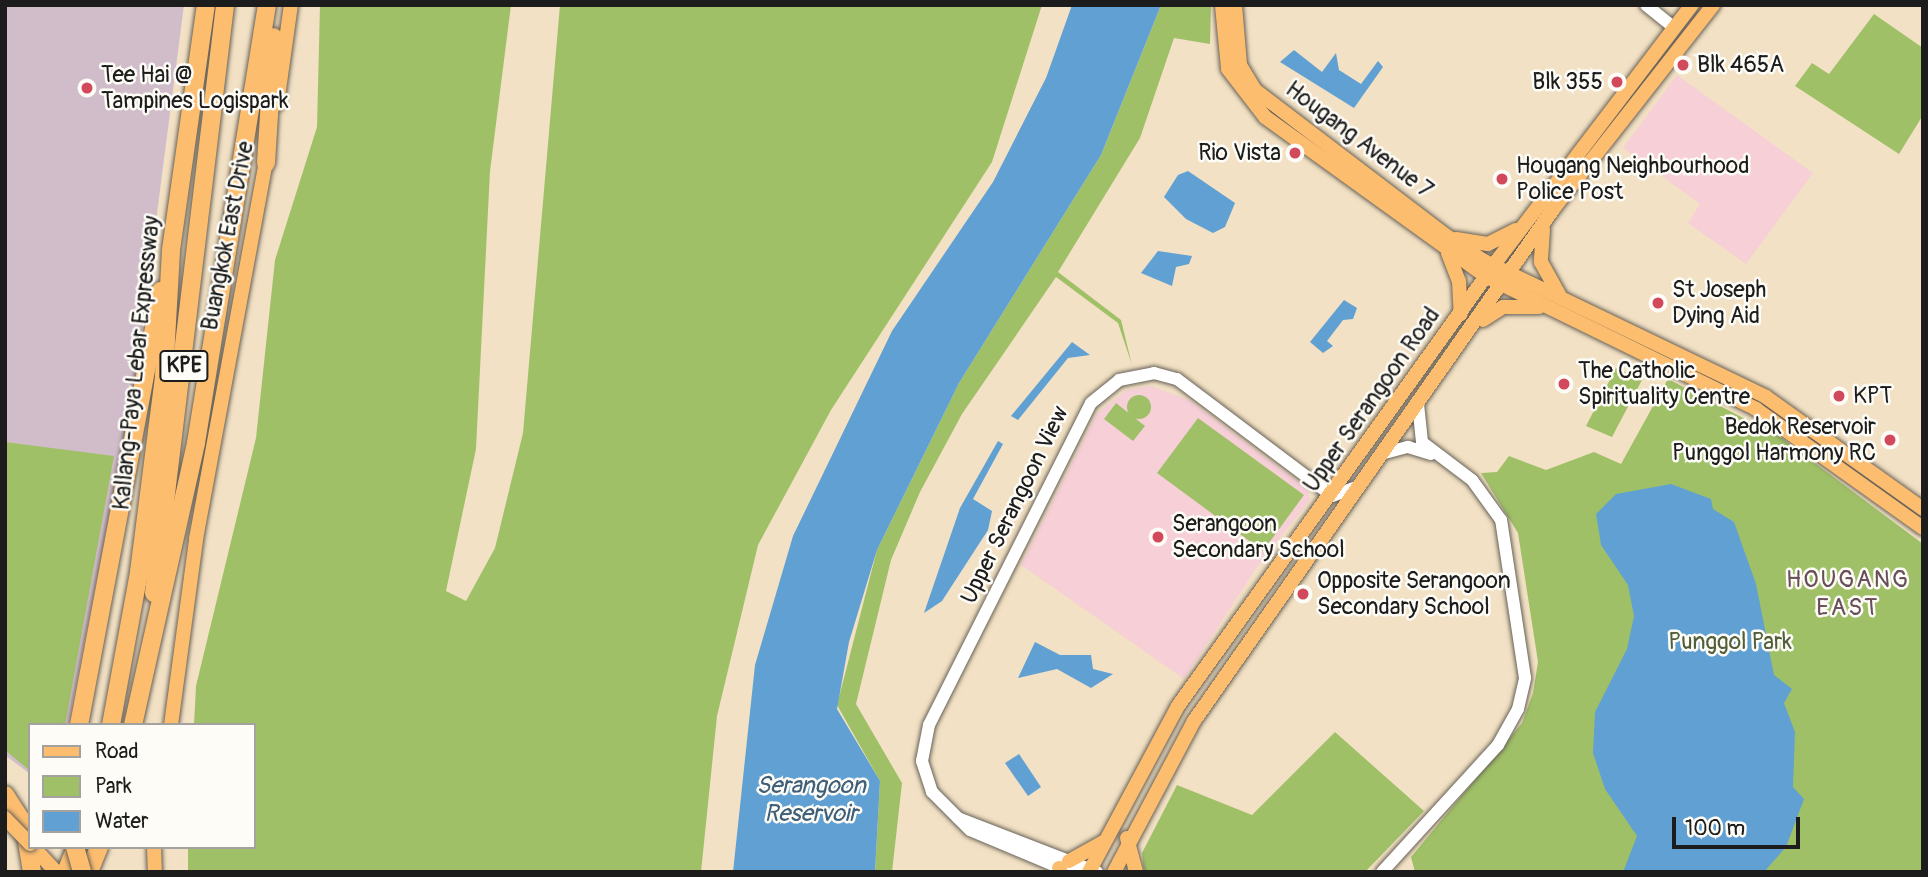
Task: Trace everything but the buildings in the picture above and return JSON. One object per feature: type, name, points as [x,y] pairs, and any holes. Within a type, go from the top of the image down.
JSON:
[{"type":"highway","name":"Kallang-Paya Lebar Expressway","points":[[111,723],[125,668],[163,389],[171,250],[206,5]]},
{"type":"highway","name":"Kallang-Paya Lebar Expressway","points":[[133,723],[165,521],[225,5]]},
{"type":"highway","points":[[133,723],[197,443],[267,5]]},
{"type":"highway","points":[[266,163],[274,37]]},
{"type":"highway","points":[[79,723],[171,250]]},
{"type":"highway","points":[[5,795],[24,824],[28,848]]},
{"type":"highway","points":[[28,849],[32,872]]},
{"type":"highway","points":[[66,872],[74,849]]},
{"type":"highway","points":[[76,849],[82,872]]},
{"type":"highway","points":[[89,872],[98,849]]},
{"type":"main road","name":"Buangkok East Drive","points":[[171,723],[196,539],[266,163],[291,5]]},
{"type":"main road","name":"Hougang Avenue 7","points":[[1222,5],[1222,47],[1244,97],[1448,253],[1486,277],[1507,278]]},
{"type":"main road","name":"Hougang Avenue 7","points":[[1236,5],[1240,65],[1255,90],[1448,237],[1495,264],[1507,278]]},
{"type":"main road","name":"Upper Serangoon Road","points":[[1092,871],[1103,842],[1178,706],[1345,479],[1495,264],[1692,5]]},
{"type":"main road","name":"Upper Serangoon Road","points":[[1114,872],[1127,838],[1194,721],[1381,454],[1474,327],[1545,222],[1713,5]]},
{"type":"main road","points":[[1545,222],[1541,262],[1560,298]]},
{"type":"main road","points":[[1448,237],[1488,244],[1524,225]]},
{"type":"main road","points":[[1448,253],[1459,281],[1461,314]]},
{"type":"main road","points":[[1507,278],[1560,298],[1766,397],[1923,509]]},
{"type":"main road","points":[[1507,278],[1539,307],[1756,409],[1923,528]]},
{"type":"main road","points":[[1474,327],[1503,307],[1539,307]]},
{"type":"main road","points":[[5,818],[28,843]]},
{"type":"main road","points":[[1127,838],[1136,872]]},
{"type":"main road","points":[[1065,868],[1103,842]]},
{"type":"main road","points":[[34,849],[56,872]]},
{"type":"main road","points":[[154,849],[155,872]]},
{"type":"street","points":[[1646,5],[1674,28]]},
{"type":"street","name":"Upper Serangoon View","points":[[1092,871],[1065,868],[958,818],[929,785],[922,761],[929,725],[1097,396],[1140,375],[1177,379],[1332,496]]},
{"type":"street","points":[[1419,404],[1418,433],[1435,455]]},
{"type":"street","points":[[1381,454],[1408,447],[1435,455],[1472,480],[1501,520],[1525,678],[1501,741],[1382,872]]},
{"type":"street","name":"Upper Serangoon View","points":[[1274,450],[1322,479],[1345,479]]},
{"type":"street","points":[[1332,496],[1360,486]]},
{"type":"shaded area","points":[[5,5],[184,5],[135,383],[68,723],[28,723],[28,772],[5,755]]},
{"type":"shaded area","points":[[1677,75],[1813,173],[1746,264],[1688,223],[1700,204],[1623,148]]},
{"type":"shaded area","name":"Serangoon Secondary School","points":[[1151,386],[1189,400],[1308,489],[1310,500],[1259,564],[1184,679],[1021,565],[1097,413],[1127,390]]},
{"type":"green space","points":[[320,5],[511,5],[490,171],[476,449],[446,591],[466,601],[495,548],[523,433],[560,5],[1042,5],[992,162],[831,410],[758,545],[717,716],[701,872],[188,872],[188,849],[256,849],[256,723],[194,723],[196,686],[256,438],[275,260],[317,127]]},
{"type":"green space","points":[[1161,5],[1211,5],[1210,44],[1174,38],[1140,138],[1058,272],[1121,320],[1132,365],[1118,323],[1056,277],[962,414],[920,492],[891,560],[856,704],[902,783],[892,872],[875,872],[880,781],[837,705],[877,550],[959,383],[1101,155]]},
{"type":"green space","points":[[1874,14],[1923,48],[1923,115],[1899,154],[1795,86],[1812,63],[1829,74]]},
{"type":"green space","points":[[1616,368],[1642,380],[1612,437],[1586,426]]},
{"type":"green space","name":"Punggol Park","points":[[1668,379],[1780,437],[1923,544],[1923,872],[1415,872],[1411,857],[1522,723],[1533,693],[1538,662],[1518,533],[1481,473],[1497,472],[1509,456],[1546,470],[1594,452],[1621,464]]},
{"type":"green space","points":[[1139,395],[1147,399],[1151,407],[1147,415],[1139,419],[1131,415],[1127,407],[1131,399]]},
{"type":"green space","points":[[1116,403],[1145,426],[1133,441],[1104,419]]},
{"type":"green space","points":[[1198,418],[1304,495],[1263,551],[1157,473]]},
{"type":"green space","points":[[5,442],[114,456],[65,723],[28,723],[28,769],[5,750]]},
{"type":"green space","points":[[1335,732],[1424,811],[1365,872],[1144,872],[1142,853],[1177,785],[1252,815]]},
{"type":"water","name":"Serangoon Reservoir","points":[[1072,5],[1161,5],[1101,155],[959,383],[877,550],[849,642],[837,709],[880,781],[875,872],[733,872],[755,665],[793,536],[892,331],[993,182],[1046,78]]},
{"type":"water","points":[[1294,50],[1322,72],[1336,53],[1339,70],[1361,84],[1378,61],[1383,67],[1354,108],[1280,62]]},
{"type":"water","points":[[1188,171],[1235,203],[1225,227],[1213,233],[1186,219],[1164,197],[1178,175]]},
{"type":"water","points":[[1158,251],[1192,256],[1189,264],[1176,267],[1172,286],[1141,273]]},
{"type":"water","points":[[1344,300],[1357,308],[1353,319],[1343,320],[1327,341],[1333,346],[1323,353],[1310,342]]},
{"type":"water","points":[[1072,342],[1090,355],[1068,358],[1018,420],[1011,416]]},
{"type":"water","points":[[998,441],[1003,444],[973,499],[992,511],[988,530],[942,601],[924,613],[960,508]]},
{"type":"water","points":[[1671,484],[1711,499],[1713,509],[1734,522],[1756,584],[1774,675],[1792,689],[1784,703],[1795,732],[1793,787],[1804,799],[1786,847],[1764,872],[1623,872],[1637,836],[1605,789],[1593,753],[1595,712],[1627,649],[1634,616],[1628,585],[1601,545],[1596,514],[1616,494]]},
{"type":"water","points":[[1035,642],[1060,655],[1091,655],[1093,669],[1113,674],[1091,688],[1057,669],[1018,678]]},
{"type":"water","points":[[1019,754],[1041,787],[1028,796],[1005,763]]},
{"type":"place","name":"Blk 465A","points":[[1683,65]]},
{"type":"place","name":"Blk 355","points":[[1617,82]]},
{"type":"place","name":"Tee Hai @ Tampines Logispark","points":[[87,88]]},
{"type":"place","name":"Rio Vista","points":[[1295,153]]},
{"type":"place","name":"Hougang Neighbourhood Police Post","points":[[1502,179]]},
{"type":"place","name":"St Joseph Dying Aid","points":[[1658,303]]},
{"type":"place","name":"The Catholic Spirituality Centre","points":[[1564,384]]},
{"type":"place","name":"KPT","points":[[1839,396]]},
{"type":"place","name":"Bedok Reservoir Punggol Harmony RC","points":[[1890,440]]},
{"type":"place","name":"Serangoon Secondary School","points":[[1158,537]]},
{"type":"place","name":"Opposite Serangoon Secondary School","points":[[1303,594]]},
{"type":"district","name":"HOUGANG EAST","points":[[1848,594]]}]
